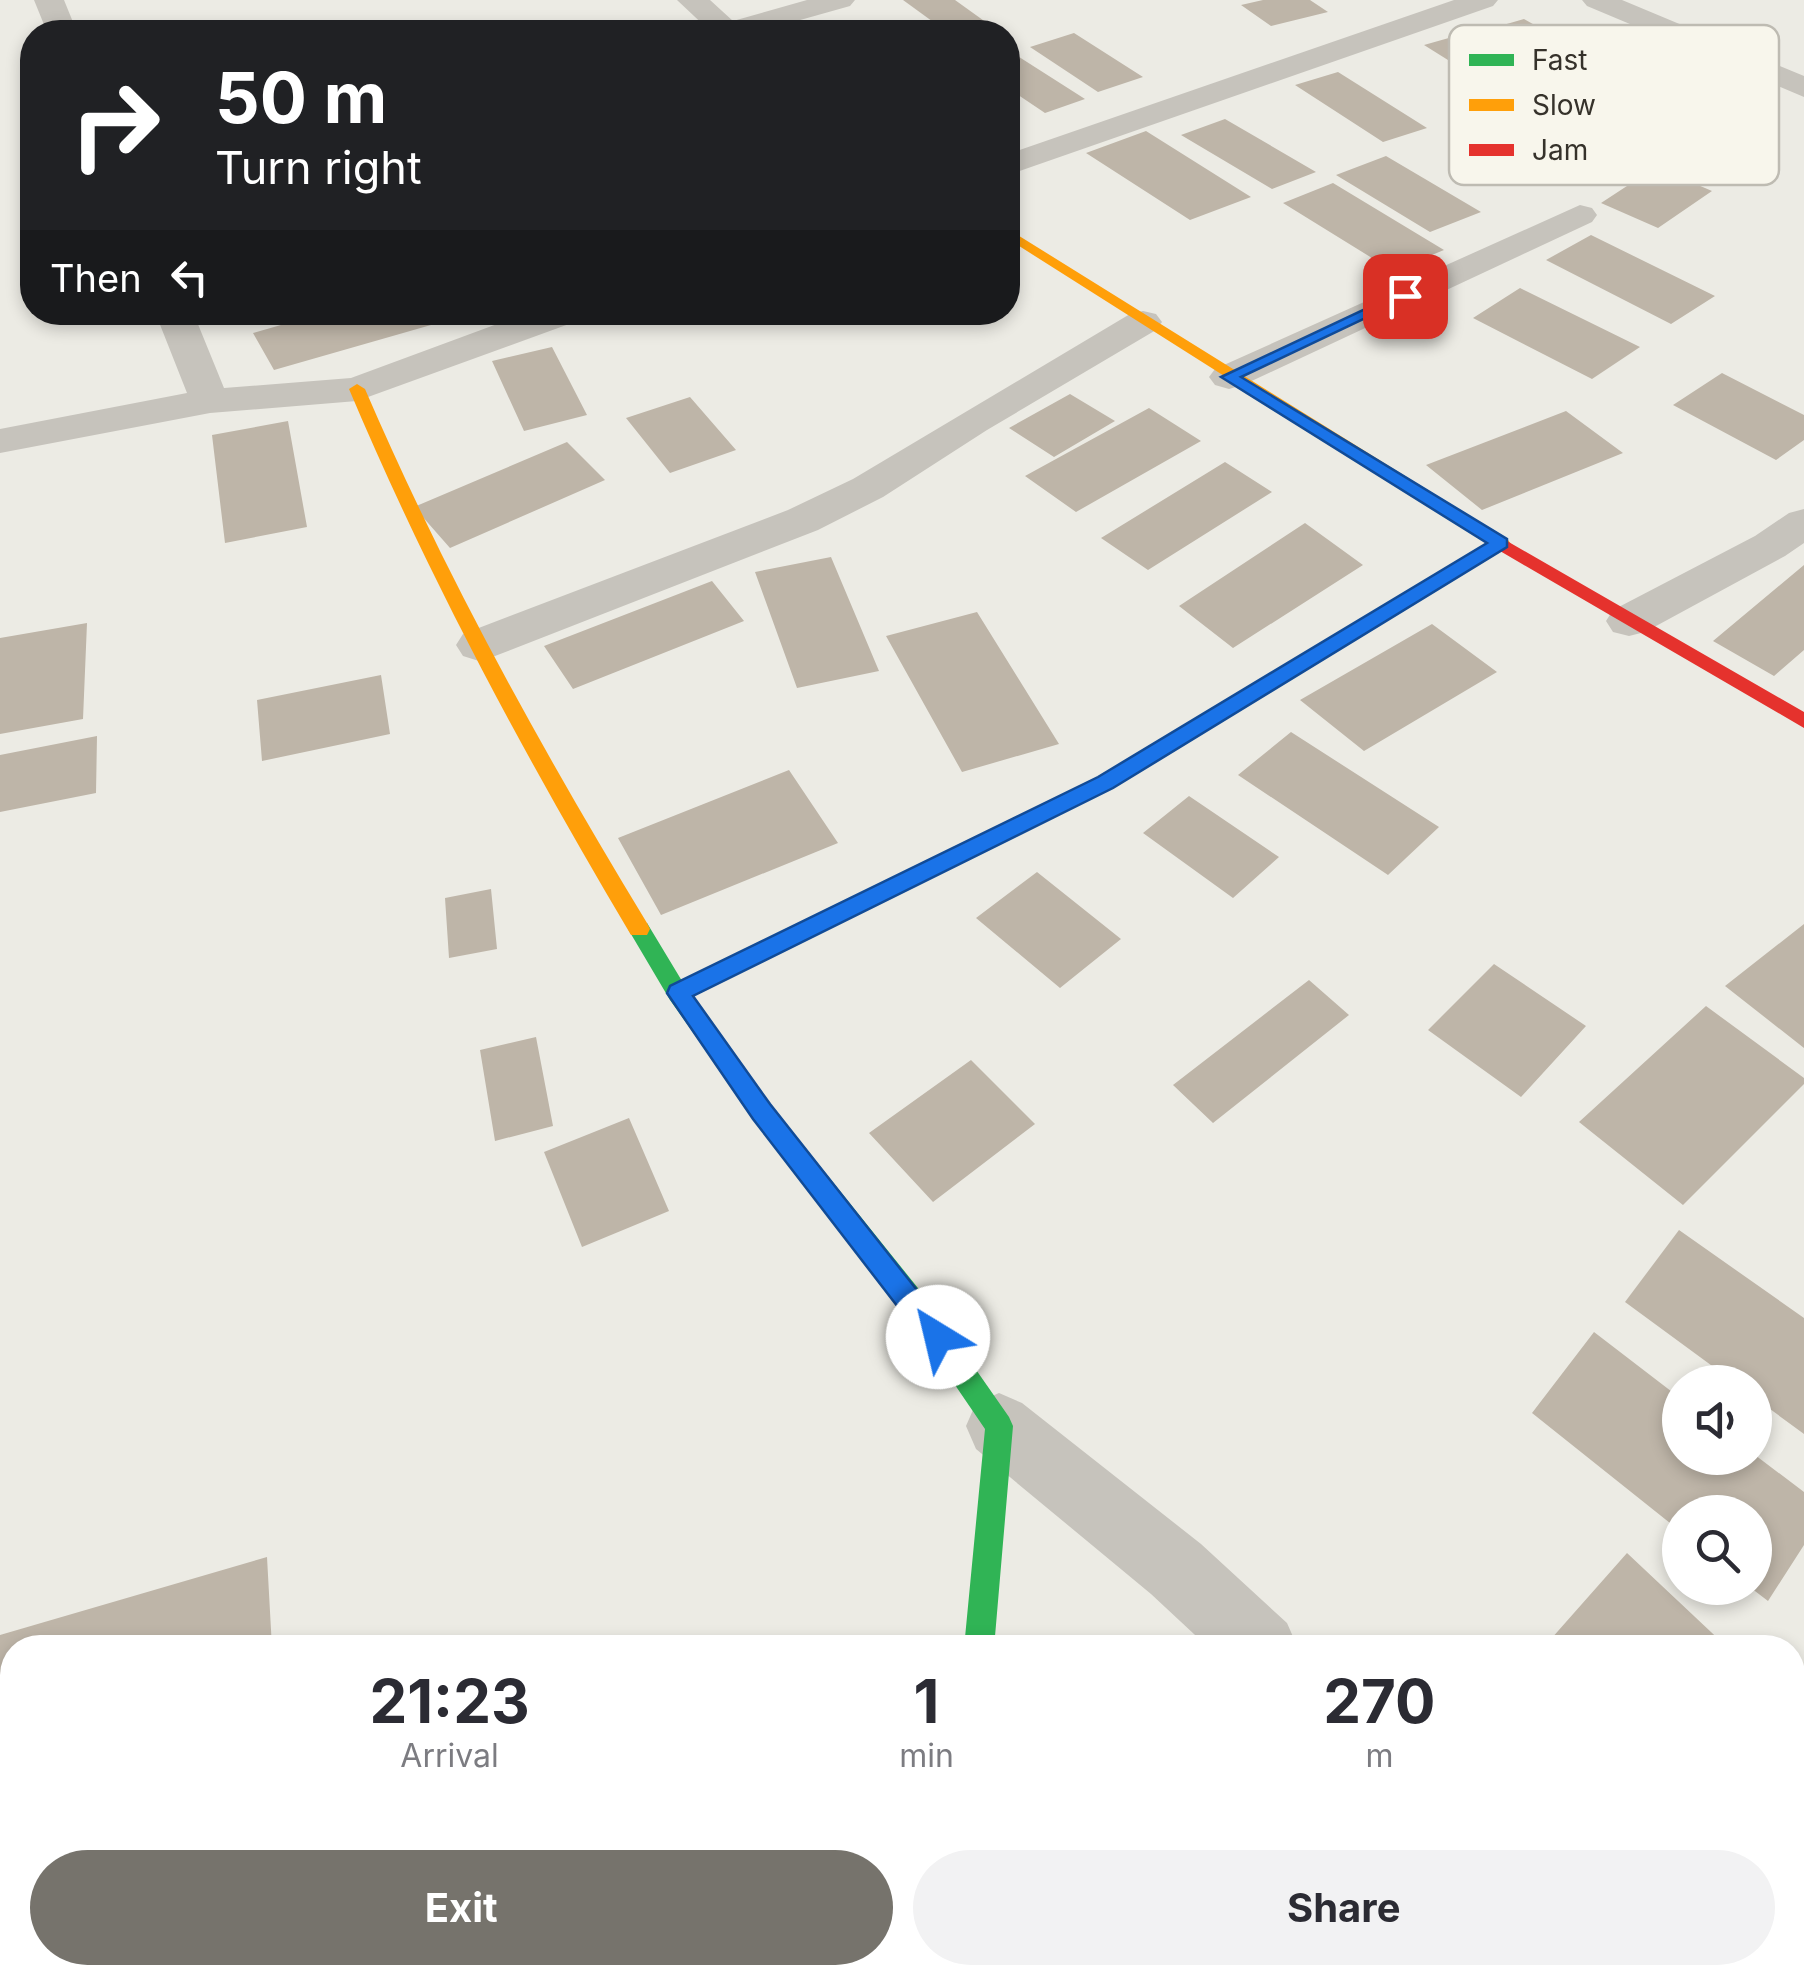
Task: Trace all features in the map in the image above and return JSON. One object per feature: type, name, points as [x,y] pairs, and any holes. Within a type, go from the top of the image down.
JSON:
[{"type":"street","points":[[692,0],[714,20]]},
{"type":"street","points":[[770,20],[840,0]]},
{"type":"street","points":[[1020,161],[1483,0]]},
{"type":"street","points":[[1596,0],[1655,25]]},
{"type":"street","points":[[1779,77],[1804,88]]},
{"type":"street","points":[[1229,377],[1580,215]]},
{"type":"street","points":[[1020,241],[1229,377],[1500,543],[1804,721]]},
{"type":"street","points":[[479,645],[803,520],[868,488],[973,421],[1143,322]]},
{"type":"street","points":[[179,325],[210,402]]},
{"type":"street","points":[[0,441],[210,402],[356,389],[531,325]]},
{"type":"street","points":[[356,389],[538,764],[678,993],[762,1111],[917,1308],[999,1426],[1176,1569],[1248,1635]]},
{"type":"street","points":[[1629,621],[1770,546],[1804,523]]},
{"type":"street","points":[[678,993],[1105,783],[1500,543]]},
{"type":"street","points":[[980,1635],[999,1426]]},
{"type":"building","points":[[903,0],[955,0],[983,20],[930,20]]},
{"type":"building","points":[[1263,0],[1310,0],[1328,12],[1271,26],[1241,5]]},
{"type":"building","points":[[1524,19],[1535,25],[1503,25]]},
{"type":"building","points":[[1074,33],[1143,77],[1098,92],[1030,47]]},
{"type":"building","points":[[1449,38],[1449,61],[1424,45]]},
{"type":"building","points":[[1020,58],[1085,99],[1045,113],[1020,96]]},
{"type":"building","points":[[1338,72],[1427,128],[1383,142],[1295,85]]},
{"type":"building","points":[[1225,119],[1316,172],[1272,189],[1181,135]]},
{"type":"building","points":[[1146,131],[1251,197],[1190,220],[1086,153]]},
{"type":"building","points":[[1386,156],[1481,212],[1430,232],[1336,175]]},
{"type":"building","points":[[1333,183],[1444,250],[1393,271],[1283,203]]},
{"type":"building","points":[[1628,185],[1698,185],[1712,191],[1658,228],[1601,203]]},
{"type":"building","points":[[1591,235],[1715,296],[1671,324],[1546,260]]},
{"type":"building","points":[[1520,288],[1640,347],[1592,379],[1473,318]]},
{"type":"building","points":[[281,325],[431,325],[274,370],[253,333]]},
{"type":"building","points":[[552,347],[587,415],[524,431],[492,361]]},
{"type":"building","points":[[1722,373],[1804,415],[1804,440],[1776,460],[1673,405]]},
{"type":"building","points":[[1070,394],[1115,421],[1054,457],[1009,428]]},
{"type":"building","points":[[690,397],[736,450],[670,473],[626,418]]},
{"type":"building","points":[[1149,408],[1201,441],[1076,512],[1025,476]]},
{"type":"building","points":[[1566,411],[1623,453],[1482,510],[1426,465]]},
{"type":"building","points":[[288,421],[307,527],[225,543],[212,435]]},
{"type":"building","points":[[567,442],[605,480],[450,548],[414,507]]},
{"type":"building","points":[[1225,462],[1272,492],[1148,570],[1101,538]]},
{"type":"building","points":[[1305,523],[1363,565],[1233,648],[1179,606]]},
{"type":"building","points":[[831,557],[879,671],[797,688],[755,572]]},
{"type":"building","points":[[1804,565],[1804,650],[1774,676],[1713,641]]},
{"type":"building","points":[[712,581],[744,621],[573,689],[544,646]]},
{"type":"building","points":[[977,612],[1059,744],[962,772],[886,636]]},
{"type":"building","points":[[87,623],[83,719],[0,734],[0,638]]},
{"type":"building","points":[[1432,624],[1497,672],[1364,751],[1300,700]]},
{"type":"building","points":[[381,675],[390,734],[262,761],[257,700]]},
{"type":"building","points":[[1291,732],[1439,827],[1388,875],[1238,775]]},
{"type":"building","points":[[97,736],[96,793],[0,812],[0,755]]},
{"type":"building","points":[[789,770],[838,843],[661,915],[618,838]]},
{"type":"building","points":[[1189,796],[1279,857],[1233,898],[1143,833]]},
{"type":"building","points":[[1037,872],[1121,939],[1060,988],[976,918]]},
{"type":"building","points":[[491,889],[497,949],[449,958],[445,898]]},
{"type":"building","points":[[1804,924],[1804,1048],[1725,986]]},
{"type":"building","points":[[1494,964],[1586,1026],[1521,1097],[1428,1030]]},
{"type":"building","points":[[1309,980],[1349,1015],[1213,1123],[1173,1085]]},
{"type":"building","points":[[1706,1006],[1804,1078],[1804,1084],[1683,1205],[1579,1122]]},
{"type":"building","points":[[536,1037],[553,1126],[495,1141],[480,1050]]},
{"type":"building","points":[[971,1060],[1035,1124],[933,1202],[869,1133]]},
{"type":"building","points":[[629,1118],[669,1211],[582,1247],[544,1152]]},
{"type":"building","points":[[1679,1230],[1804,1318],[1804,1434],[1772,1410],[1772,1365],[1711,1365],[1625,1302]]},
{"type":"building","points":[[1594,1332],[1662,1384],[1662,1475],[1772,1475],[1772,1468],[1804,1492],[1804,1545],[1772,1595],[1772,1495],[1662,1495],[1662,1517],[1532,1413]]},
{"type":"building","points":[[1627,1553],[1662,1586],[1662,1605],[1682,1605],[1714,1635],[1554,1635]]},
{"type":"building","points":[[267,1557],[271,1635],[0,1635]]},
{"type":"traffic: fast","points":[[678,993],[1105,783],[1319,653]]},
{"type":"traffic: fast","points":[[639,929],[678,993],[762,1111],[917,1307],[999,1426],[980,1635]]},
{"type":"traffic: slow","points":[[1020,241],[1502,544]]},
{"type":"traffic: slow","points":[[357,389],[419,528],[487,665],[639,929]]},
{"type":"traffic: jam","points":[[1319,653],[1500,543]]},
{"type":"traffic: jam","points":[[1502,544],[1804,721]]},
{"type":"route","points":[[938,1337],[762,1111],[678,993],[1105,783],[1500,543],[1229,377],[1405,296]]}]
